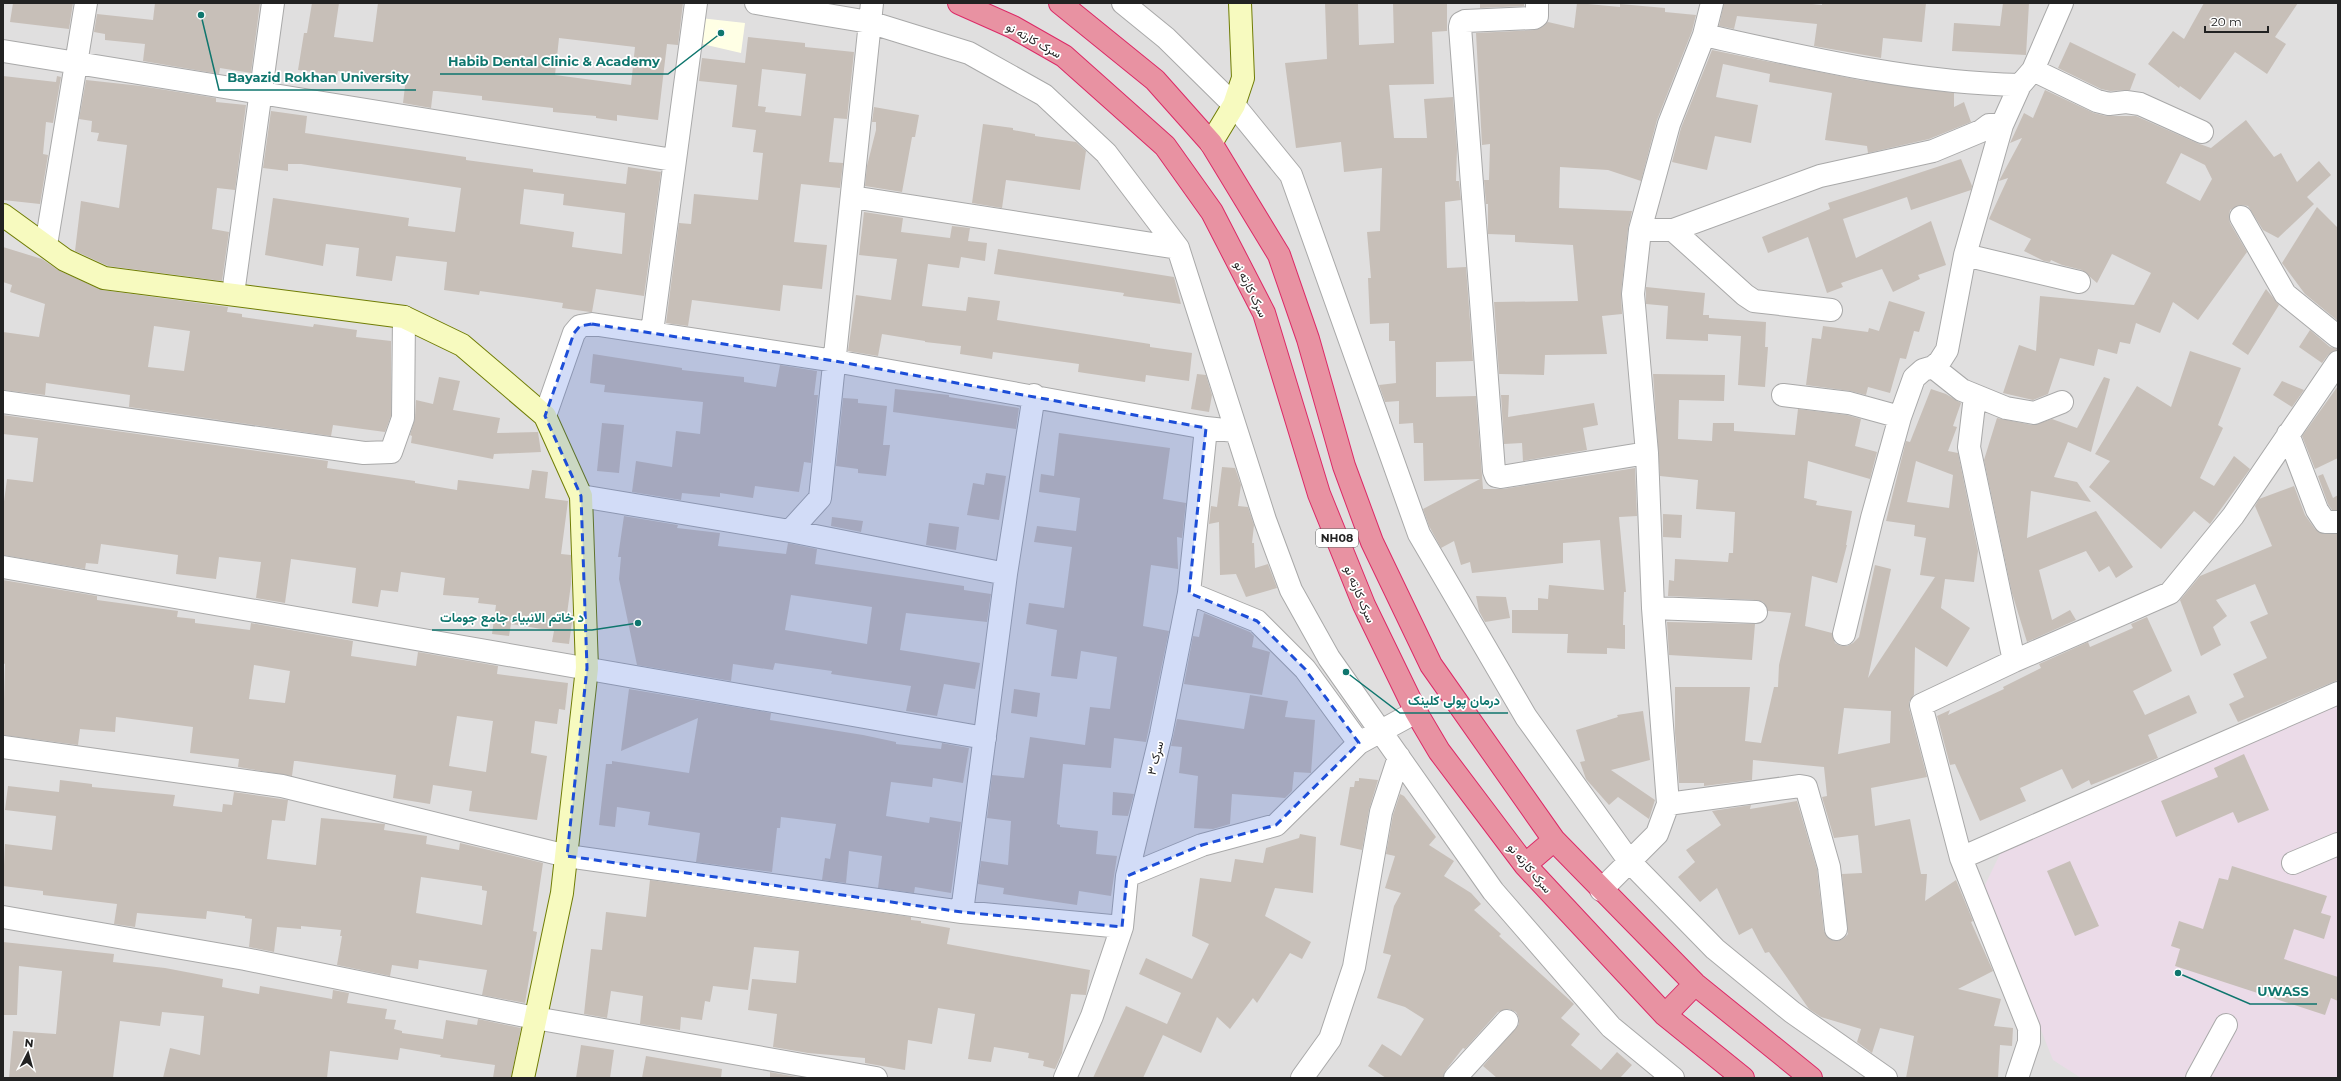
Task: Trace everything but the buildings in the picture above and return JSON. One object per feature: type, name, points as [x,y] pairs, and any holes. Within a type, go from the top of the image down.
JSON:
[{"type":"highway","name":"سرک کارته نو","points":[[959,3],[1013,27],[1064,56],[1164,146],[1212,212],[1264,313],[1319,494],[1364,605],[1416,712],[1439,751],[1525,866],[1665,1014],[1743,1078]]},
{"type":"highway","name":"NH08","points":[[1062,4],[1155,80],[1211,143],[1279,255],[1308,339],[1344,466],[1370,535],[1432,665],[1554,840],[1601,890],[1695,984],[1811,1078]]},
{"type":"highway","points":[[1525,866],[1554,840]]},
{"type":"highway","points":[[1665,1014],[1695,984]]},
{"type":"street","points":[[46,245],[86,3]]},
{"type":"street","points":[[233,294],[273,3]]},
{"type":"street","points":[[652,332],[673,160],[696,3]]},
{"type":"street","points":[[756,3],[870,13],[969,53],[1044,95],[1106,153],[1178,248],[1235,431],[1265,520],[1291,590],[1328,658],[1493,891],[1611,1027],[1673,1078]]},
{"type":"street","points":[[1123,3],[1166,38],[1234,104],[1291,175],[1419,534],[1526,717],[1630,862],[1715,949],[1792,1012],[1886,1078]]},
{"type":"street","points":[[1211,143],[1234,104],[1243,78],[1240,3]]},
{"type":"street","points":[[1537,3],[1537,16],[1534,18],[1465,21],[1461,23],[1460,27],[1494,471],[1496,476],[1501,477],[1647,453]]},
{"type":"street","points":[[1601,890],[1657,834],[1668,804],[1653,608],[1647,453],[1634,294],[1640,230],[1669,124],[1704,35],[1712,3]]},
{"type":"street","points":[[1844,634],[1872,518],[1900,417],[1914,378],[1923,370],[1940,361],[1947,350],[1965,255],[2002,125],[2027,78],[2062,3]]},
{"type":"street","points":[[790,531],[820,498],[836,361],[870,13]]},
{"type":"street","points":[[1704,35],[1807,57],[1898,73],[2027,78],[2109,104],[2126,102],[2140,104],[2202,132]]},
{"type":"street","points":[[3,51],[260,91],[673,160]]},
{"type":"street","points":[[1640,230],[1673,230],[1820,176],[1933,151],[1981,131],[1989,125],[2002,125]]},
{"type":"street","points":[[852,197],[1178,248]]},
{"type":"street","points":[[3,215],[65,260],[104,278],[404,317],[462,345],[544,416],[581,496],[587,668],[562,893],[523,1078]]},
{"type":"street","points":[[2241,217],[2285,294],[2338,337]]},
{"type":"street","points":[[1673,230],[1754,302],[1831,310]]},
{"type":"street","points":[[1965,255],[2079,282]]},
{"type":"street","points":[[3,402],[364,453],[391,452],[403,418],[404,317]]},
{"type":"street","points":[[544,416],[574,333],[580,326],[592,324],[836,361],[1206,428],[1235,431]]},
{"type":"street","points":[[2017,1078],[2029,1042],[2029,1028],[1961,858],[1921,705],[2014,661],[2170,593],[2233,516],[2338,362]]},
{"type":"street","points":[[1933,366],[1962,390],[2006,408],[2034,413],[2062,402]]},
{"type":"street","points":[[1783,395],[1849,403],[1900,417]]},
{"type":"street","points":[[962,912],[1006,574],[1034,396]]},
{"type":"street","points":[[1975,396],[1969,447],[2014,661]]},
{"type":"street","name":"سرک ۳","points":[[1065,1078],[1092,1016],[1122,927],[1126,876],[1161,734],[1189,593],[1206,428]]},
{"type":"street","points":[[2288,434],[2317,510],[2325,522],[2338,522]]},
{"type":"street","points":[[581,496],[790,531],[1006,574]]},
{"type":"street","points":[[3,567],[985,738]]},
{"type":"street","points":[[1189,593],[1257,621],[1305,669],[1359,743]]},
{"type":"street","points":[[1653,608],[1756,612]]},
{"type":"street","points":[[1961,858],[2338,693]]},
{"type":"street","points":[[1126,876],[1202,845],[1276,825],[1359,743],[1416,712]]},
{"type":"street","points":[[3,747],[282,786],[567,856],[962,912],[1122,927]]},
{"type":"street","points":[[1302,1078],[1330,1039],[1354,967],[1381,812],[1399,757]]},
{"type":"street","points":[[1668,804],[1800,786],[1806,788],[1829,867],[1836,929]]},
{"type":"street","points":[[2293,863],[2338,844]]},
{"type":"street","points":[[3,917],[245,959],[535,1018],[876,1078]]},
{"type":"street","points":[[1455,1078],[1507,1021]]},
{"type":"street","points":[[2197,1078],[2226,1025]]},
{"type":"highlighted area","points":[[592,324],[835,361],[1206,428],[1189,593],[1257,621],[1305,669],[1359,743],[1276,825],[1202,845],[1127,876],[1122,927],[962,912],[567,856],[587,668],[581,496],[545,416],[574,333],[580,326]]},
{"type":"shaded area","points":[[3,3],[2338,3],[2338,1078],[3,1078]]},
{"type":"shaded area","points":[[700,18],[745,23],[741,53],[698,43]]},
{"type":"shaded area","points":[[2338,696],[2338,1078],[2081,1078],[2053,1060],[1984,887],[2003,848]]},
{"type":"place","name":"Bayazid Rokhan University","points":[[201,15]]},
{"type":"place","name":"Habib Dental Clinic & Academy","points":[[721,33]]},
{"type":"place","name":"د خاتم الانبیاء جامع جومات","points":[[638,623]]},
{"type":"place","name":"درمان پولی کلینک","points":[[1346,672]]},
{"type":"place","name":"UWASS","points":[[2178,973]]}]
